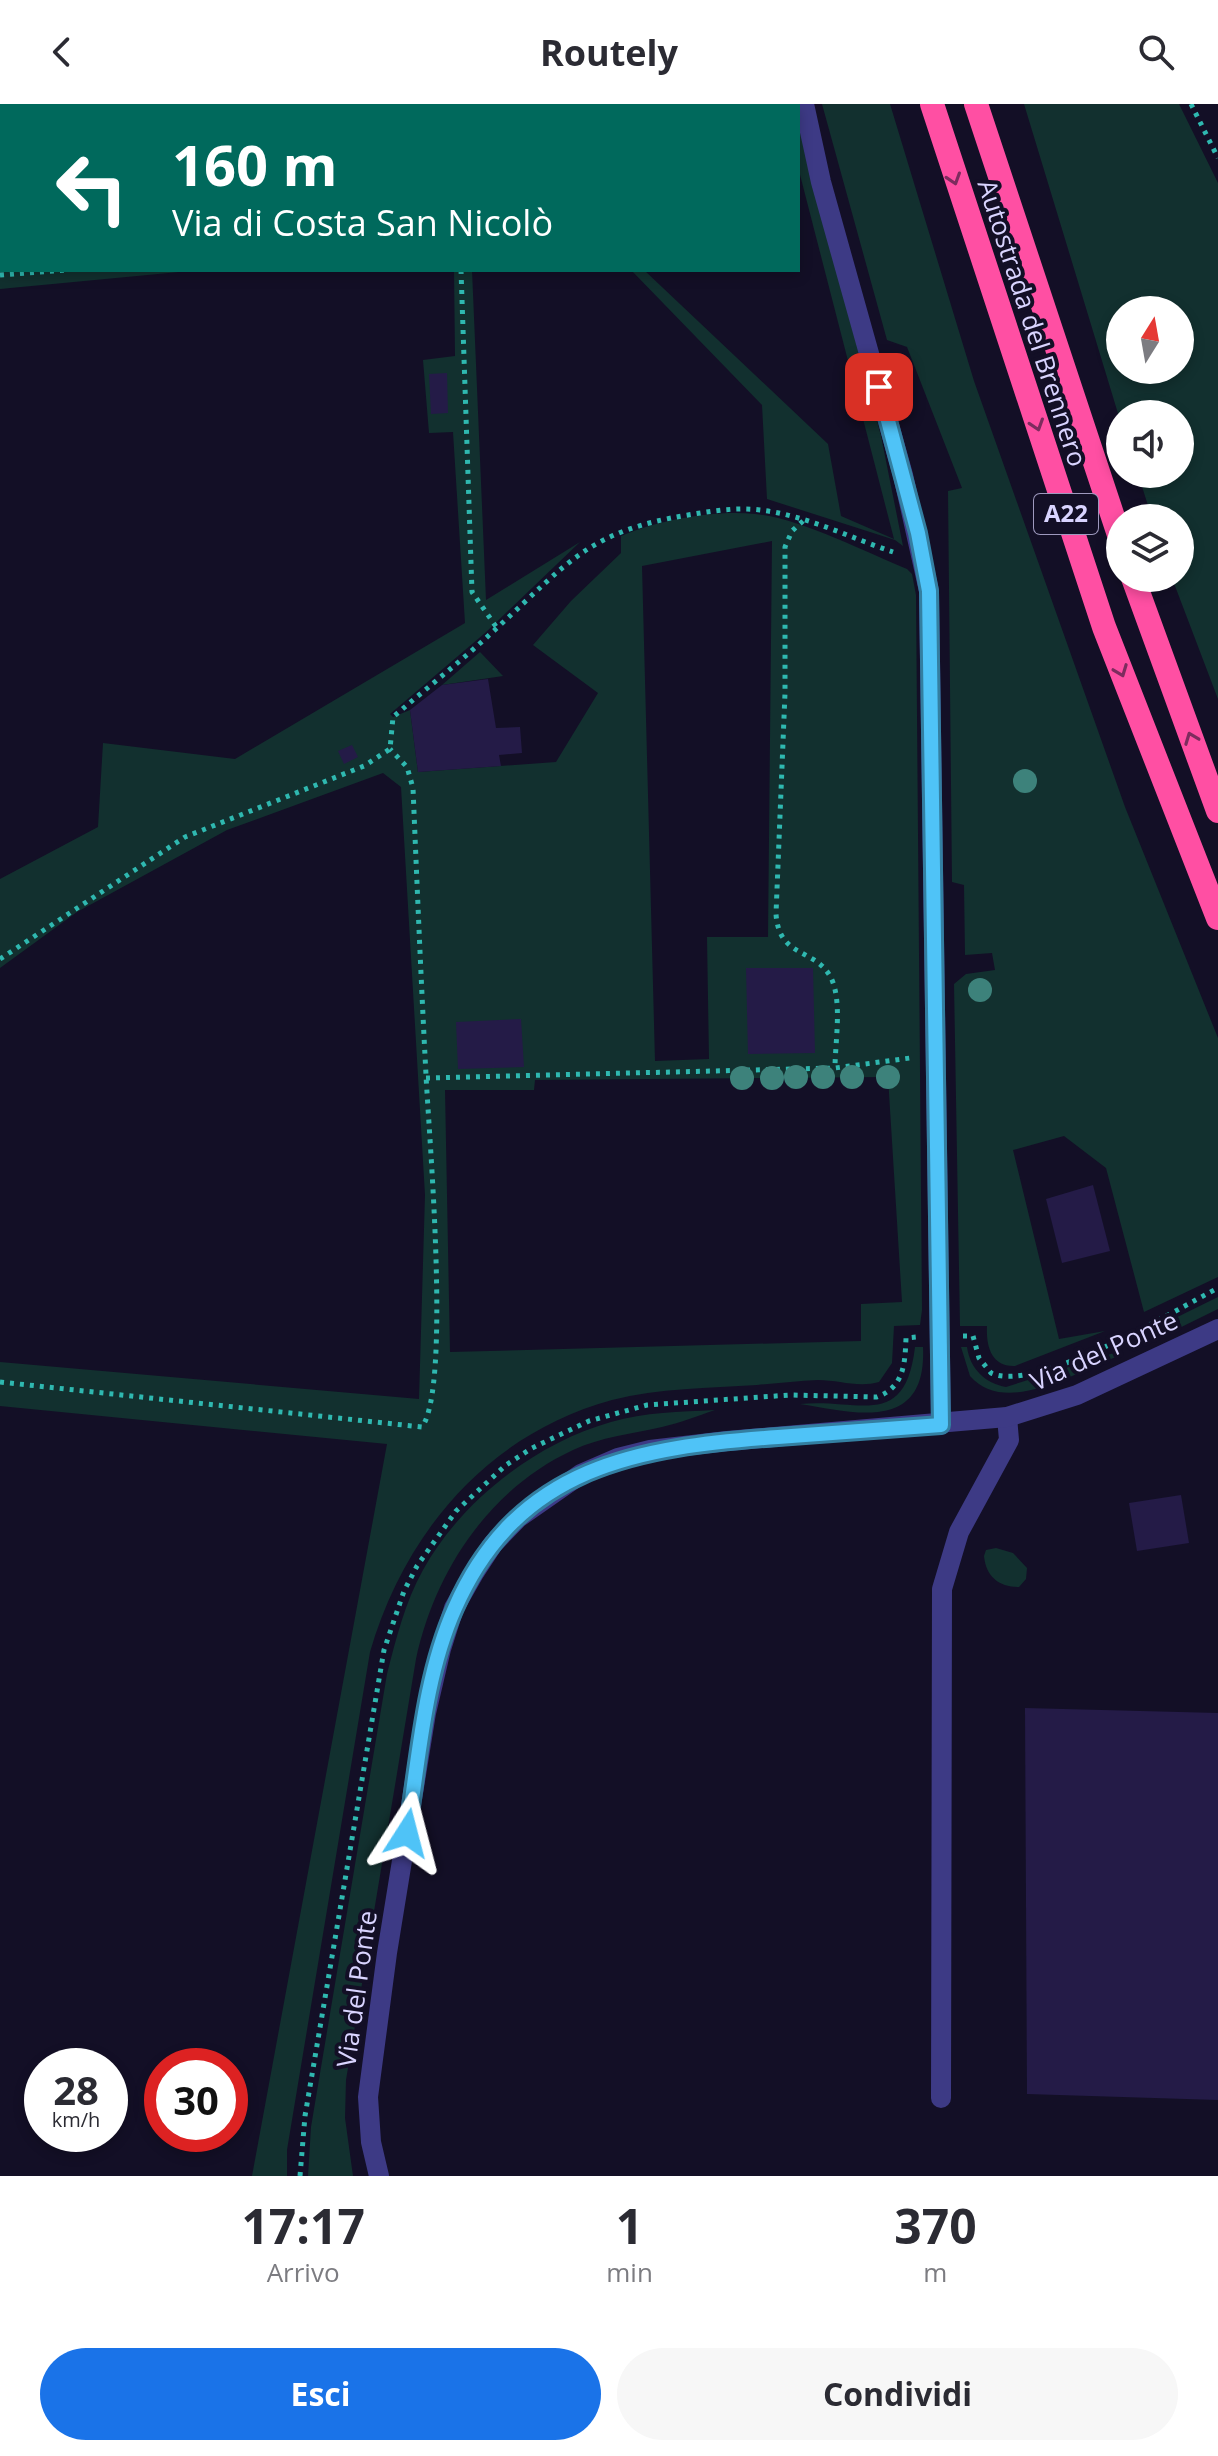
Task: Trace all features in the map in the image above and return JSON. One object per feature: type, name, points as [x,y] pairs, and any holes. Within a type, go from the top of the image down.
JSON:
[{"type":"highway","name":"Autostrada del Brennero","points":[[932,104],[1104,627],[1218,918]]},
{"type":"highway","name":"Autostrada del Brennero","points":[[976,104],[1109,504]]},
{"type":"highway","points":[[1138,592],[1218,811]]},
{"type":"street","points":[[804,104],[821,182],[925,563],[929,591],[941,1425]]},
{"type":"street","name":"Via del Ponte","points":[[379,2176],[371,2142],[368,2097],[426,1713],[454,1608],[493,1544],[518,1518],[581,1474],[618,1458],[650,1450],[727,1441],[1007,1417],[1077,1395],[1218,1329]]},
{"type":"street","points":[[941,2098],[942,1589],[959,1532],[1009,1440],[1007,1417]]},
{"type":"path","points":[[1191,104],[1218,158]]},
{"type":"path","points":[[0,275],[40,272]]},
{"type":"path","points":[[461,272],[472,592],[497,628]]},
{"type":"path","points":[[0,1382],[422,1427],[433,1397],[435,1294],[413,788],[407,767],[390,749],[393,717],[497,628],[567,562],[629,527],[726,509],[759,509],[925,563]]},
{"type":"path","points":[[803,521],[792,531],[785,547],[785,693],[777,928],[785,943],[830,975],[835,990],[835,1068]]},
{"type":"path","points":[[0,959],[185,837],[364,766],[390,749]]},
{"type":"path","points":[[426,1078],[835,1068],[935,1058]]},
{"type":"path","points":[[964,1336],[973,1336],[979,1358],[991,1373],[1008,1378],[1030,1375],[1101,1348],[1218,1288]]},
{"type":"path","points":[[300,2176],[305,2116],[377,1679],[404,1591],[436,1537],[456,1511],[506,1465],[589,1421],[647,1405],[804,1394],[877,1397],[890,1392],[899,1382],[904,1368],[906,1338]]},
{"type":"green space","points":[[822,104],[890,104],[974,381],[1125,807],[1218,1038],[1218,1277],[1144,1312],[1106,1168],[1064,1136],[1013,1150],[1059,1339],[1105,1331],[1015,1366],[995,1359],[988,1341],[987,1326],[960,1326],[954,984],[966,974],[995,970],[992,953],[965,955],[964,885],[952,882],[948,491],[962,488],[907,347],[887,340]]},
{"type":"green space","points":[[1024,104],[1179,104],[1218,183],[1218,699],[1177,592],[1194,592],[1194,504],[1148,504],[1142,488],[1194,488],[1194,400],[1114,400],[1109,384],[1194,384],[1194,296],[1106,296],[1106,374]]},
{"type":"green space","points":[[800,122],[881,436],[903,546],[895,540],[767,499],[762,405],[633,272],[646,272],[828,444],[841,516],[894,539],[800,175]]},
{"type":"green space","points":[[0,272],[179,272],[0,289]]},
{"type":"green space","points":[[454,272],[472,272],[486,600],[580,542],[485,633],[390,714],[393,717],[410,710],[418,772],[556,762],[598,693],[533,645],[571,601],[621,553],[621,536],[686,518],[755,514],[811,529],[907,569],[912,574],[916,595],[922,1310],[920,1325],[894,1326],[892,1363],[879,1382],[803,1381],[666,1391],[612,1400],[567,1416],[527,1437],[490,1463],[429,1528],[385,1608],[370,1652],[287,2150],[287,2176],[252,2176],[387,1444],[0,1406],[0,1362],[419,1399],[425,1195],[401,787],[383,773],[227,830],[77,912],[0,968],[0,879],[98,827],[103,743],[235,759],[465,623],[453,432],[429,433],[423,360],[455,356]],"holes":[[[772,541],[768,937],[707,937],[709,1059],[655,1061],[642,566]],[[888,1077],[902,1302],[861,1304],[861,1341],[450,1352],[445,1090],[534,1090],[535,1080]]]},
{"type":"green space","points":[[480,652],[503,676],[442,685]]},
{"type":"green space","points":[[1218,1297],[1218,1309],[1161,1337],[1155,1328]]},
{"type":"green space","points":[[915,1347],[923,1347],[921,1375],[913,1393],[900,1405],[864,1413],[800,1404],[876,1405],[890,1400],[901,1390],[910,1373]]},
{"type":"green space","points":[[961,1347],[967,1347],[971,1362],[980,1374],[1006,1387],[1114,1353],[1116,1357],[1041,1388],[1002,1392],[985,1388],[970,1376]]},
{"type":"green space","points":[[715,1410],[669,1425],[594,1442],[543,1467],[491,1510],[452,1564],[425,1626],[416,1659],[346,2080],[345,2118],[353,2176],[308,2176],[311,2127],[387,1674],[406,1608],[423,1570],[439,1545],[479,1498],[503,1478],[555,1444],[611,1422],[637,1416]]},
{"type":"green space","points":[[996,1548],[1013,1553],[1027,1568],[1026,1579],[1019,1587],[1000,1583],[988,1570],[984,1556],[986,1550]]},
{"type":"building","points":[[447,373],[448,413],[431,414],[429,374]]},
{"type":"building","points":[[488,679],[496,728],[520,727],[522,753],[499,755],[501,766],[418,772],[410,710],[442,685]]},
{"type":"building","points":[[352,745],[358,757],[344,764],[338,751]]},
{"type":"building","points":[[746,968],[813,968],[815,1053],[748,1054]]},
{"type":"building","points":[[521,1019],[524,1067],[458,1069],[456,1022]]},
{"type":"building","points":[[1093,1185],[1110,1251],[1062,1263],[1046,1199]]},
{"type":"building","points":[[1181,1495],[1189,1543],[1137,1551],[1129,1503]]},
{"type":"building","points":[[1025,1708],[1218,1713],[1218,2100],[1027,2094]]},
{"type":"route","points":[[407,1833],[426,1713],[454,1608],[493,1544],[518,1518],[581,1474],[618,1458],[650,1450],[941,1425],[929,591],[918,533],[879,387]]}]
